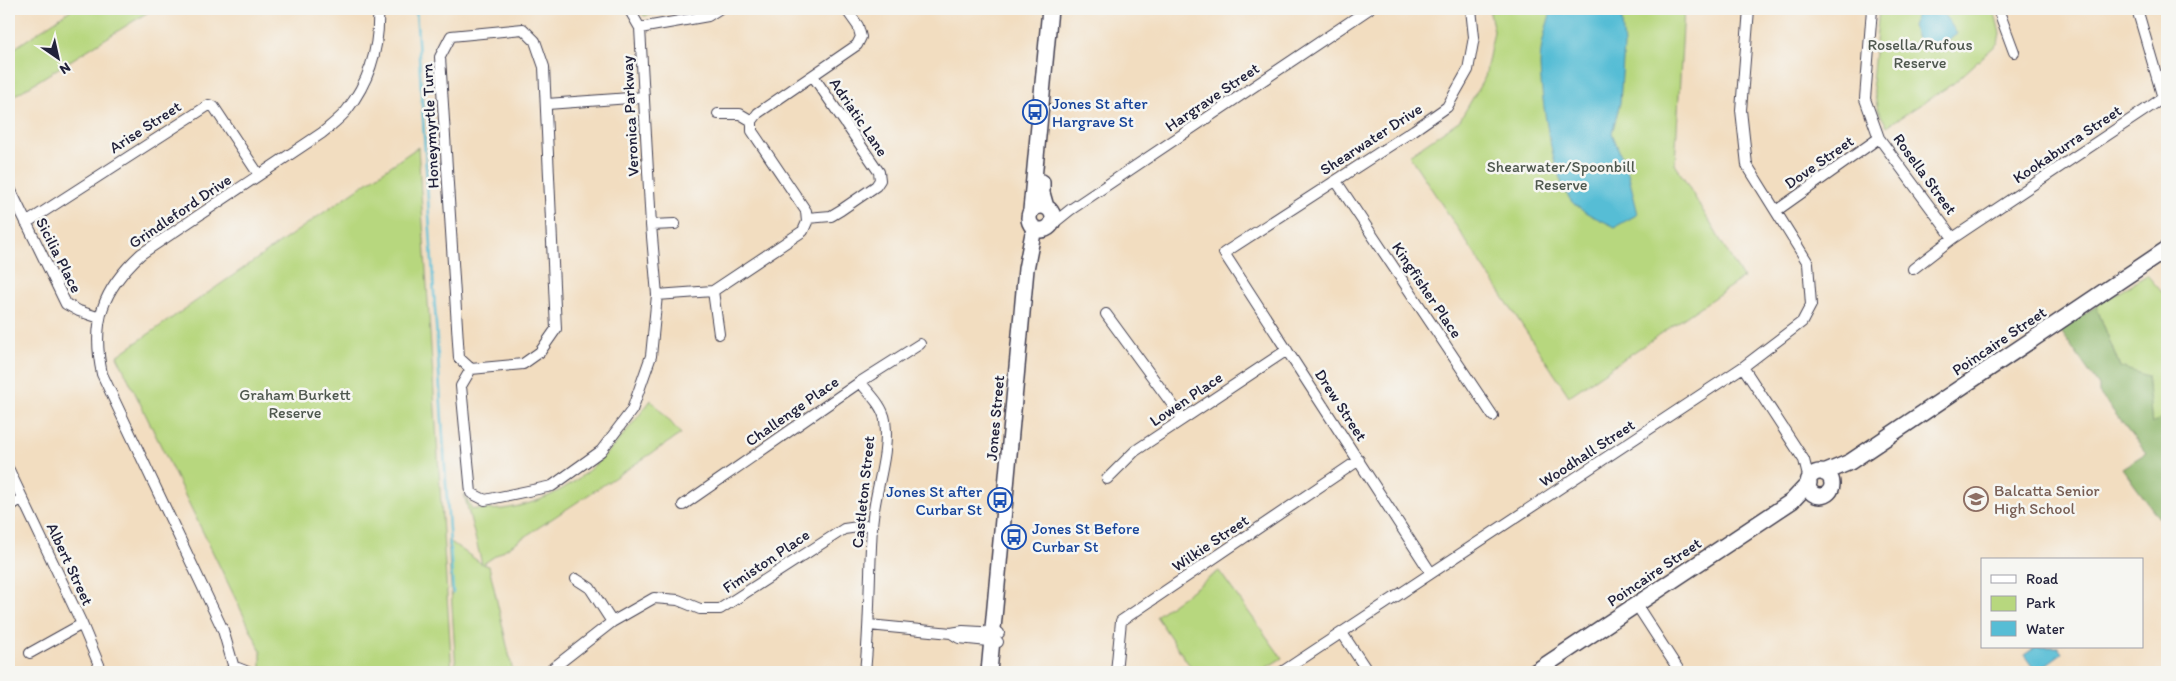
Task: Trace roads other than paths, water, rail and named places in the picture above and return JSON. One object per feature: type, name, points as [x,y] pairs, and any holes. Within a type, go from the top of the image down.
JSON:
[{"type":"street","name":"Grindleford Drive","points":[[231,670],[223,630],[102,374],[97,335],[100,318],[115,282],[140,254],[322,133],[347,111],[365,82],[375,54],[379,25],[378,9]]},
{"type":"street","name":"Veronica Parkway","points":[[471,368],[461,386],[471,493],[484,500],[552,486],[601,451],[632,410],[651,356],[657,295],[651,225],[640,28],[629,9]]},
{"type":"street","points":[[640,28],[708,16],[719,9]]},
{"type":"street","points":[[657,295],[713,291],[802,230],[807,218],[806,211],[752,131],[752,121],[758,113],[857,46],[861,37],[858,26],[846,9]]},
{"type":"street","points":[[1043,228],[1029,222],[1050,9]]},
{"type":"street","name":"Jones Street","points":[[989,672],[996,637],[1035,259],[1043,228],[1053,216],[1048,208],[1042,186],[1058,9]]},
{"type":"street","name":"Hargrave Street","points":[[1043,228],[1370,9]]},
{"type":"street","name":"Shearwater Drive","points":[[1224,253],[1447,107],[1468,70],[1474,37],[1471,9]]},
{"type":"street","name":"Woodhall Street","points":[[1282,672],[1742,368],[1802,322],[1811,305],[1808,264],[1747,165],[1741,110],[1749,9]]},
{"type":"street","name":"Rosella Street","points":[[1872,9],[1865,99],[1879,138],[1953,238]]},
{"type":"street","points":[[1998,9],[2014,52]]},
{"type":"street","name":"Kookaburra Street","points":[[1913,269],[1953,238],[2162,98],[2137,9]]},
{"type":"street","name":"Honeymyrtle Turn","points":[[522,29],[534,41],[544,67],[547,104],[556,328],[540,352],[523,364],[471,368],[459,358],[440,56],[451,36],[522,29]]},
{"type":"street","name":"Adriatic Lane","points":[[807,218],[831,216],[876,186],[880,180],[879,172],[813,76]]},
{"type":"street","points":[[547,104],[644,97]]},
{"type":"street","name":"Arise Street","points":[[26,223],[209,105],[214,107],[259,175]]},
{"type":"street","points":[[718,114],[740,114],[752,121]]},
{"type":"street","name":"Dove Street","points":[[1776,211],[1879,138]]},
{"type":"street","name":"Kingfisher Place","points":[[1336,181],[1493,416]]},
{"type":"street","name":"Sicilia Place","points":[[9,187],[66,304],[79,311],[100,318]]},
{"type":"street","points":[[1031,210],[1038,206],[1070,210]]},
{"type":"street","points":[[651,225],[674,224]]},
{"type":"street","name":"Poincaire Street","points":[[1535,672],[1792,501],[1815,480],[1850,462],[2167,249]]},
{"type":"street","name":"Drew Street","points":[[1224,253],[1431,573]]},
{"type":"street","points":[[713,291],[719,334]]},
{"type":"street","points":[[1106,314],[1183,419]]},
{"type":"street","name":"Challenge Place","points":[[684,505],[860,382],[920,344]]},
{"type":"street","name":"Lowen Place","points":[[1107,480],[1135,451],[1287,350]]},
{"type":"street","points":[[1742,368],[1804,460],[1815,480]]},
{"type":"street","name":"Castleton Street","points":[[860,382],[876,400],[885,418],[886,445],[872,525],[869,625],[865,672]]},
{"type":"street","name":"Wilkie Street","points":[[1116,672],[1121,621],[1359,460]]},
{"type":"street","name":"Poincaire Street","points":[[1815,480],[1831,478],[1831,487],[1850,462]]},
{"type":"street","name":"Albert Street","points":[[9,470],[82,624],[102,672]]},
{"type":"street","points":[[9,507],[22,498]]},
{"type":"street","name":"Fimiston Place","points":[[548,672],[612,622],[654,598],[678,600],[700,609],[720,609],[844,529],[872,525]]},
{"type":"street","points":[[576,579],[590,588],[612,622]]},
{"type":"street","points":[[1636,604],[1680,672]]},
{"type":"street","points":[[30,653],[82,624]]},
{"type":"street","points":[[869,625],[951,633],[959,638],[996,637]]},
{"type":"street","points":[[1342,632],[1368,672]]},
{"type":"street","name":"Jones Street","points":[[996,637],[996,672]]},
{"type":"street","points":[[231,670],[243,669],[248,672]]},
{"type":"water","points":[[1552,9],[1621,9],[1624,46],[1620,103],[1612,133],[1628,173],[1638,214],[1615,227],[1587,213],[1572,202],[1565,190],[1553,156],[1545,116],[1540,65],[1542,44]]},
{"type":"water","points":[[1919,9],[1934,10],[1943,14],[1957,34],[1938,48],[1920,45],[1912,26]]},
{"type":"water","points":[[2034,648],[2059,648],[2062,653],[2036,672],[2024,655]]},
{"type":"waterway","points":[[416,9],[453,593]]},
{"type":"place","name":"Jones St after Hargrave St","points":[[1035,112]]},
{"type":"place","name":"Balcatta Senior High School","points":[[1976,499]]},
{"type":"place","name":"Jones St after Curbar St","points":[[1000,500]]},
{"type":"place","name":"Jones St Before Curbar St","points":[[1014,537]]},
{"type":"park label","name":"Rosella/Rufous Reserve","points":[[1920,53]]},
{"type":"park label","name":"Shearwater/Spoonbill Reserve","points":[[1561,175]]},
{"type":"park label","name":"Graham Burkett Reserve","points":[[295,403]]}]
